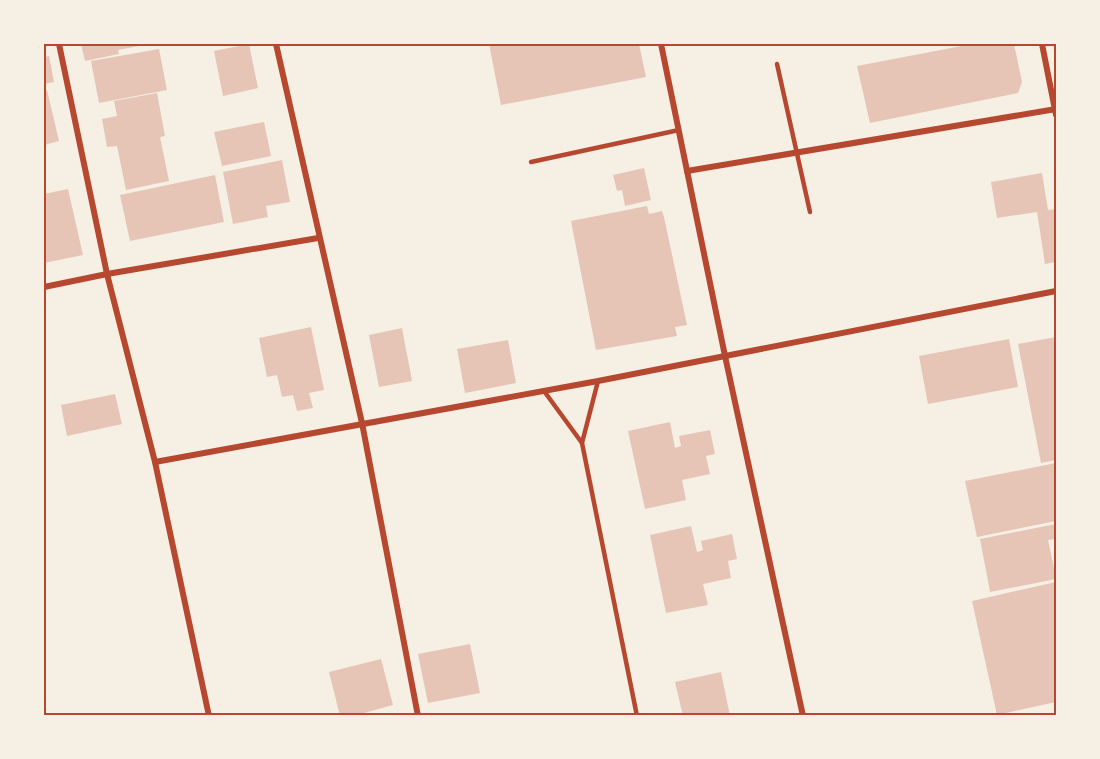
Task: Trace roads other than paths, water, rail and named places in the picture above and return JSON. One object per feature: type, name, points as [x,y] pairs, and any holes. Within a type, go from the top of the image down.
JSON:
[{"type":"street","points":[[59,44],[107,274],[155,462],[209,716]]},
{"type":"street","points":[[276,44],[318,238],[362,423],[418,716]]},
{"type":"street","points":[[661,44],[725,356],[803,716]]},
{"type":"street","points":[[687,171],[1056,111],[1042,44]]},
{"type":"street","points":[[44,287],[318,238]]},
{"type":"street","points":[[155,462],[598,381],[1056,291]]},
{"type":"lane","points":[[777,64],[810,212]]},
{"type":"lane","points":[[531,162],[679,130]]},
{"type":"lane","points":[[582,443],[598,381]]},
{"type":"lane","points":[[544,391],[582,443],[637,716]]}]
